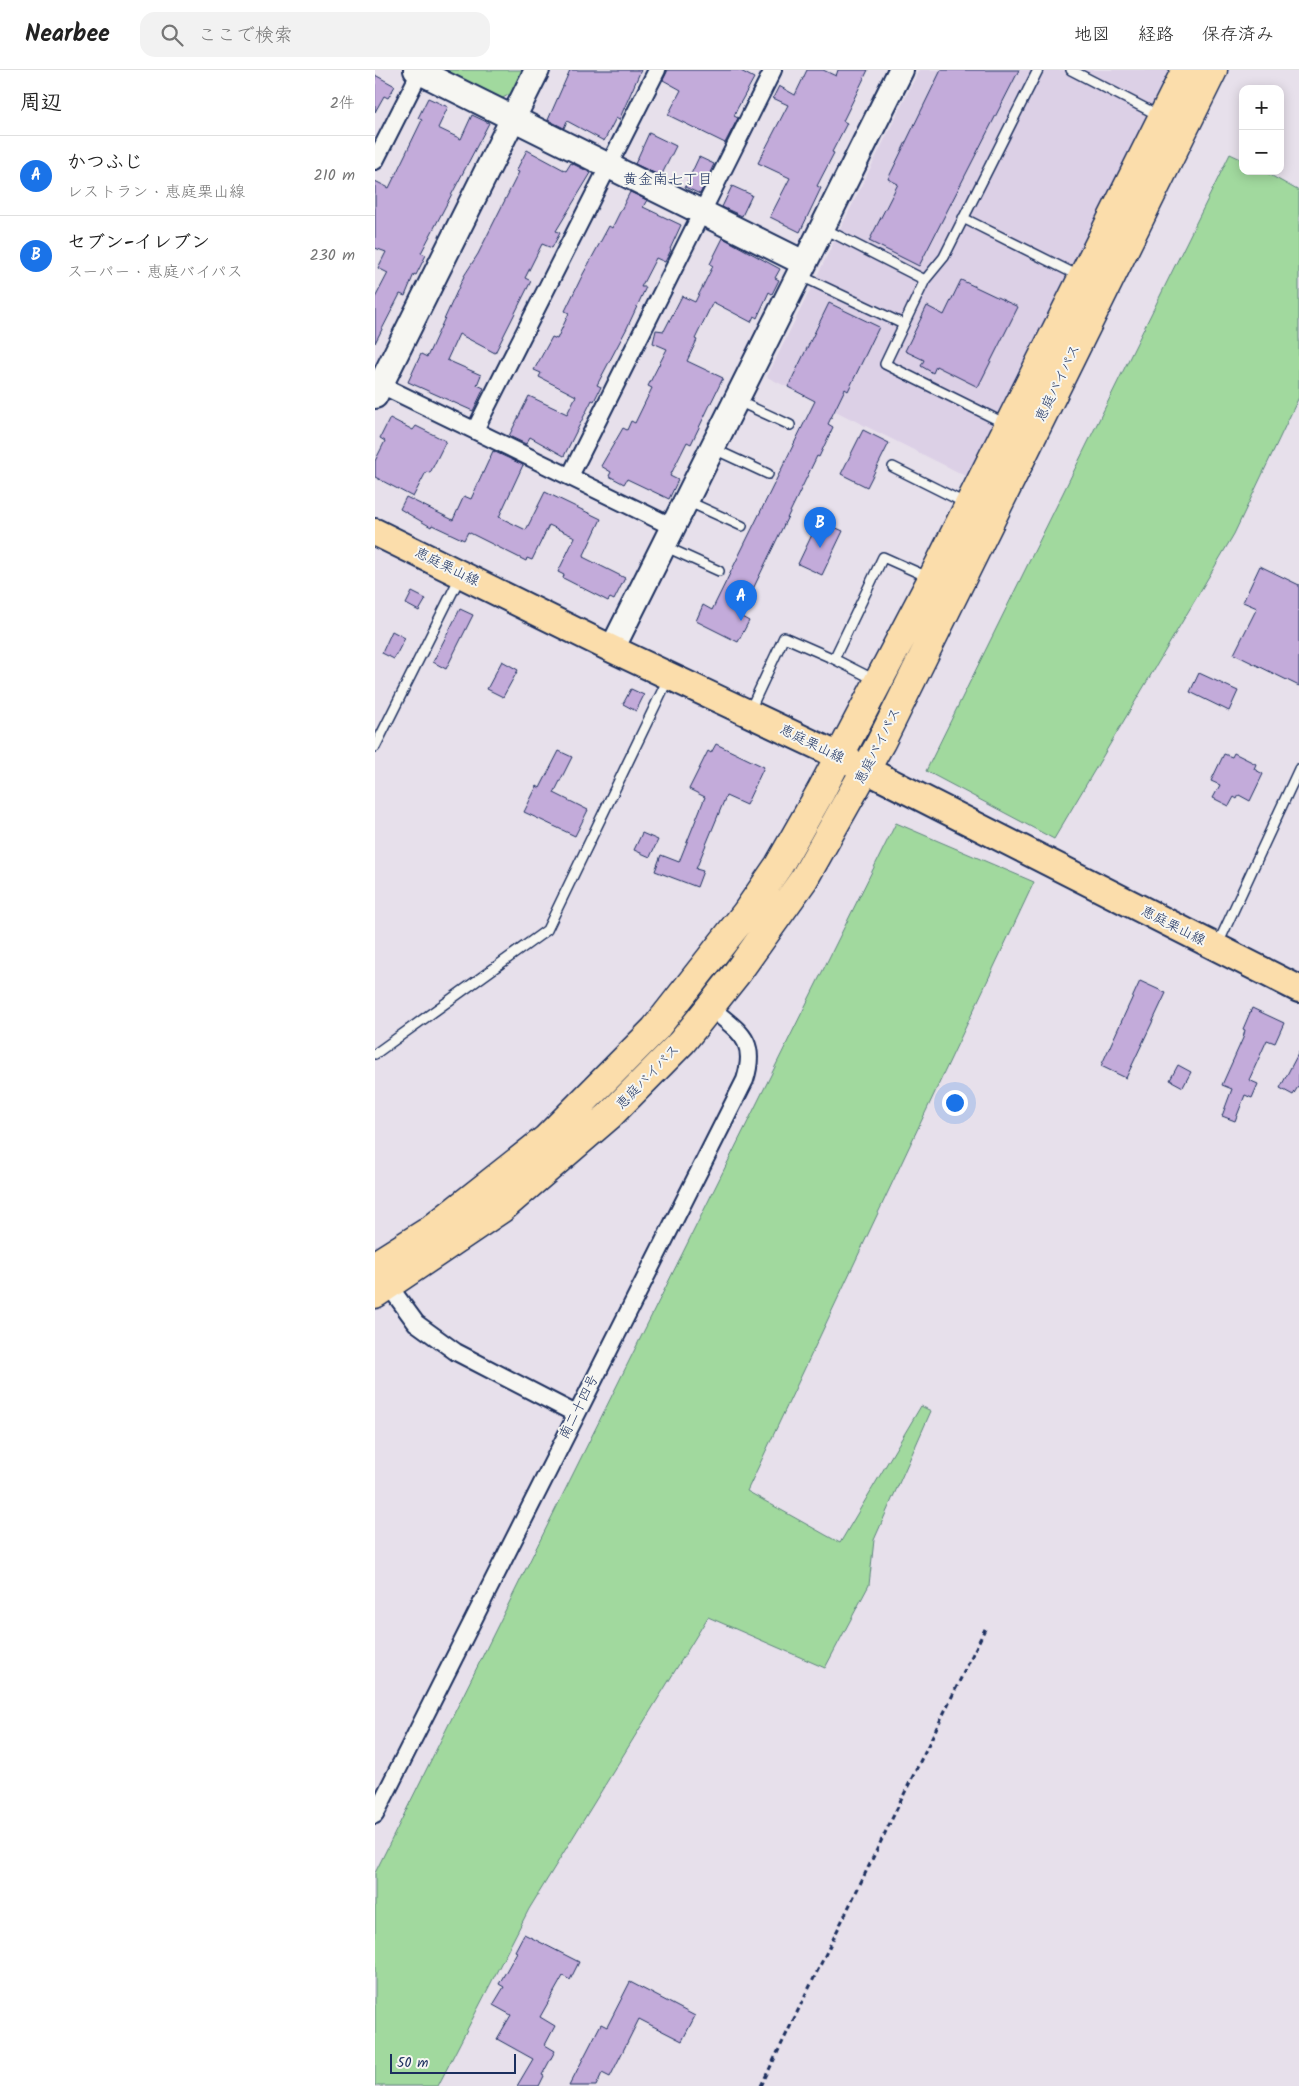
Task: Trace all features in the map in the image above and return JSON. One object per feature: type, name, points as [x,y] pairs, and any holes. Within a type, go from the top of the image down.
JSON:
[{"type":"highway","name":"恵庭バイパス","points":[[379,1282],[432,1229],[546,1139],[655,1029],[746,913],[773,873],[839,756],[932,579],[1007,425],[1186,70]]},
{"type":"highway","name":"恵庭バイパス","points":[[379,1282],[501,1209],[609,1116],[682,1042],[804,879],[866,772],[1213,70]]},
{"type":"main road","name":"恵庭栗山線","points":[[375,532],[612,649],[839,756],[866,772],[1299,989]]},
{"type":"street","points":[[537,70],[377,387],[475,430],[570,476],[668,537]]},
{"type":"street","points":[[475,430],[657,70]]},
{"type":"street","points":[[570,476],[773,70]]},
{"type":"street","points":[[612,649],[901,70]]},
{"type":"street","points":[[375,161],[418,71],[703,212],[801,269]]},
{"type":"street","name":"南二十四号","points":[[375,1815],[745,1080],[749,1053],[746,1038],[710,1006]]},
{"type":"street","points":[[379,1282],[416,1324],[457,1352],[576,1414]]},
{"type":"lane","points":[[1007,425],[885,364],[925,280],[944,257],[1038,70]]},
{"type":"lane","points":[[1071,70],[1162,117]]},
{"type":"lane","points":[[963,218],[1081,278]]},
{"type":"lane","points":[[822,227],[925,280]]},
{"type":"lane","points":[[801,269],[903,324]]},
{"type":"lane","points":[[736,400],[790,425]]},
{"type":"lane","points":[[712,448],[768,474]]},
{"type":"lane","points":[[893,467],[969,505]]},
{"type":"lane","points":[[686,501],[741,526]]},
{"type":"lane","points":[[668,537],[719,571]]},
{"type":"lane","points":[[834,659],[883,557],[932,579]]},
{"type":"lane","points":[[375,747],[461,574]]},
{"type":"lane","points":[[748,713],[784,638],[834,659],[878,682]]},
{"type":"lane","points":[[375,1054],[547,930],[670,676]]},
{"type":"lane","points":[[1217,948],[1299,769]]},
{"type":"path","points":[[761,2086],[986,1627]]},
{"type":"shaded area","points":[[919,70],[1169,70],[968,477],[767,377]]},
{"type":"green space","points":[[437,70],[522,70],[512,93],[499,100]]},
{"type":"green space","points":[[1230,154],[1239,158],[1239,175],[1270,175],[1299,191],[1299,397],[1234,534],[1054,839],[926,771]]},
{"type":"green space","points":[[896,823],[1034,882],[747,1491],[840,1543],[921,1406],[931,1411],[874,1540],[869,1585],[825,1668],[708,1617],[529,1909],[438,2086],[375,2086],[375,1873]]},
{"type":"building","points":[[570,70],[641,70],[619,120],[616,118],[604,141],[567,121],[564,128],[548,120]]},
{"type":"building","points":[[668,70],[739,70],[754,78],[737,109],[734,116],[738,118],[725,143],[668,115],[681,90],[663,80]]},
{"type":"building","points":[[807,70],[823,70],[836,76],[838,70],[868,70],[843,121],[847,123],[817,186],[821,188],[800,232],[770,217],[790,178],[758,163],[788,105],[773,98],[779,86],[795,95]]},
{"type":"building","points":[[941,70],[1019,70],[919,266],[869,241],[898,184],[888,179]]},
{"type":"building","points":[[375,75],[395,86],[388,98],[384,96],[375,112]]},
{"type":"building","points":[[428,98],[448,107],[438,128],[461,139],[472,115],[489,123],[421,253],[426,255],[416,275],[414,274],[405,296],[400,294],[375,343],[375,298],[388,273],[378,268],[386,252],[375,248],[375,181],[389,188],[422,120],[418,118]]},
{"type":"building","points":[[649,133],[676,146],[661,176],[635,164]]},
{"type":"building","points":[[527,150],[566,171],[571,163],[591,173],[556,231],[560,233],[552,248],[542,244],[525,278],[531,281],[495,353],[459,334],[447,360],[481,375],[477,385],[484,388],[473,411],[408,382],[421,354],[427,357],[464,276],[478,254],[519,172],[516,171]]},
{"type":"building","points":[[699,157],[714,164],[700,194],[685,187]]},
{"type":"building","points":[[732,186],[752,195],[742,216],[722,207]]},
{"type":"building","points":[[630,192],[647,200],[643,207],[681,225],[671,250],[665,262],[656,258],[641,287],[646,287],[627,328],[597,385],[601,387],[594,401],[592,400],[564,456],[530,437],[526,444],[509,436],[529,396],[567,414],[576,396],[539,377],[541,373],[534,370],[552,337],[557,339],[569,313],[565,311],[582,276],[609,226],[612,228]]},
{"type":"building","points":[[723,238],[780,269],[775,278],[779,280],[772,294],[769,292],[757,318],[754,316],[751,322],[713,302],[695,339],[697,340],[687,361],[723,378],[691,444],[687,442],[670,476],[678,480],[669,499],[627,479],[624,484],[609,476],[611,472],[601,466],[623,428],[627,430],[631,421],[635,423],[652,388],[648,386],[667,349],[653,343],[656,330],[664,331],[682,296],[695,302],[713,266],[710,264]]},
{"type":"building","points":[[961,280],[1018,307],[978,387],[936,366],[933,373],[921,366],[924,360],[905,351],[927,306],[944,315]]},
{"type":"building","points":[[829,303],[879,327],[848,391],[845,389],[828,424],[833,427],[819,457],[817,456],[740,616],[749,621],[738,642],[696,621],[703,605],[712,610],[815,401],[788,387]]},
{"type":"building","points":[[390,418],[413,430],[416,426],[446,441],[430,473],[426,472],[413,497],[375,477],[375,461],[385,441],[380,438]]},
{"type":"building","points":[[863,430],[889,443],[867,487],[841,474]]},
{"type":"building","points":[[493,451],[523,465],[499,517],[526,530],[545,492],[601,519],[583,557],[625,578],[614,600],[610,598],[608,601],[563,578],[564,575],[558,572],[575,537],[549,525],[532,560],[527,558],[526,561],[468,532],[464,540],[432,525],[431,527],[400,509],[406,497],[453,520],[464,496],[471,499]]},
{"type":"building","points":[[819,520],[843,531],[822,575],[798,564]]},
{"type":"building","points":[[1260,566],[1299,585],[1299,686],[1234,654],[1257,608],[1243,602]]},
{"type":"building","points":[[412,592],[426,599],[419,611],[406,604]]},
{"type":"building","points":[[460,609],[473,615],[446,669],[433,662]]},
{"type":"building","points":[[392,631],[405,638],[394,659],[382,653]]},
{"type":"building","points":[[502,661],[518,670],[503,697],[487,689]]},
{"type":"building","points":[[1199,673],[1238,691],[1229,711],[1190,692]]},
{"type":"building","points":[[631,689],[644,695],[636,711],[623,704]]},
{"type":"building","points":[[716,744],[764,767],[746,805],[726,796],[696,869],[703,871],[697,887],[655,871],[661,855],[679,862],[705,797],[689,789],[708,751],[711,753]]},
{"type":"building","points":[[559,751],[572,757],[554,793],[588,810],[575,836],[524,812],[537,786],[540,788]]},
{"type":"building","points":[[1234,753],[1256,764],[1254,769],[1263,774],[1250,801],[1239,795],[1237,799],[1234,797],[1229,806],[1213,798],[1220,785],[1211,781],[1224,754],[1232,757]]},
{"type":"building","points":[[642,833],[658,840],[650,857],[634,850]]},
{"type":"building","points":[[1140,981],[1166,993],[1126,1078],[1101,1066]]},
{"type":"building","points":[[1252,1008],[1284,1023],[1275,1043],[1267,1040],[1249,1080],[1258,1084],[1252,1098],[1245,1095],[1235,1121],[1222,1116],[1232,1089],[1222,1085],[1243,1038],[1245,1030],[1243,1029]]},
{"type":"building","points":[[1299,1052],[1299,1085],[1293,1095],[1280,1088]]},
{"type":"building","points":[[1178,1065],[1191,1072],[1183,1087],[1170,1080]]},
{"type":"building","points":[[524,1934],[579,1962],[570,1980],[563,1976],[540,2017],[555,2026],[545,2045],[555,2051],[542,2075],[544,2076],[539,2086],[517,2086],[533,2059],[497,2039],[511,2015],[493,2005],[504,1987],[499,1984],[517,1952],[515,1951]]},
{"type":"building","points":[[630,1982],[695,2016],[682,2041],[639,2019],[610,2077],[602,2073],[596,2086],[569,2086],[601,2024],[607,2027]]},
{"type":"place","name":"セブン-イレブン","points":[[820,548]]},
{"type":"place","name":"かつふじ","points":[[741,621]]},
{"type":"district","name":"黄金南七丁目","points":[[668,180]]}]
